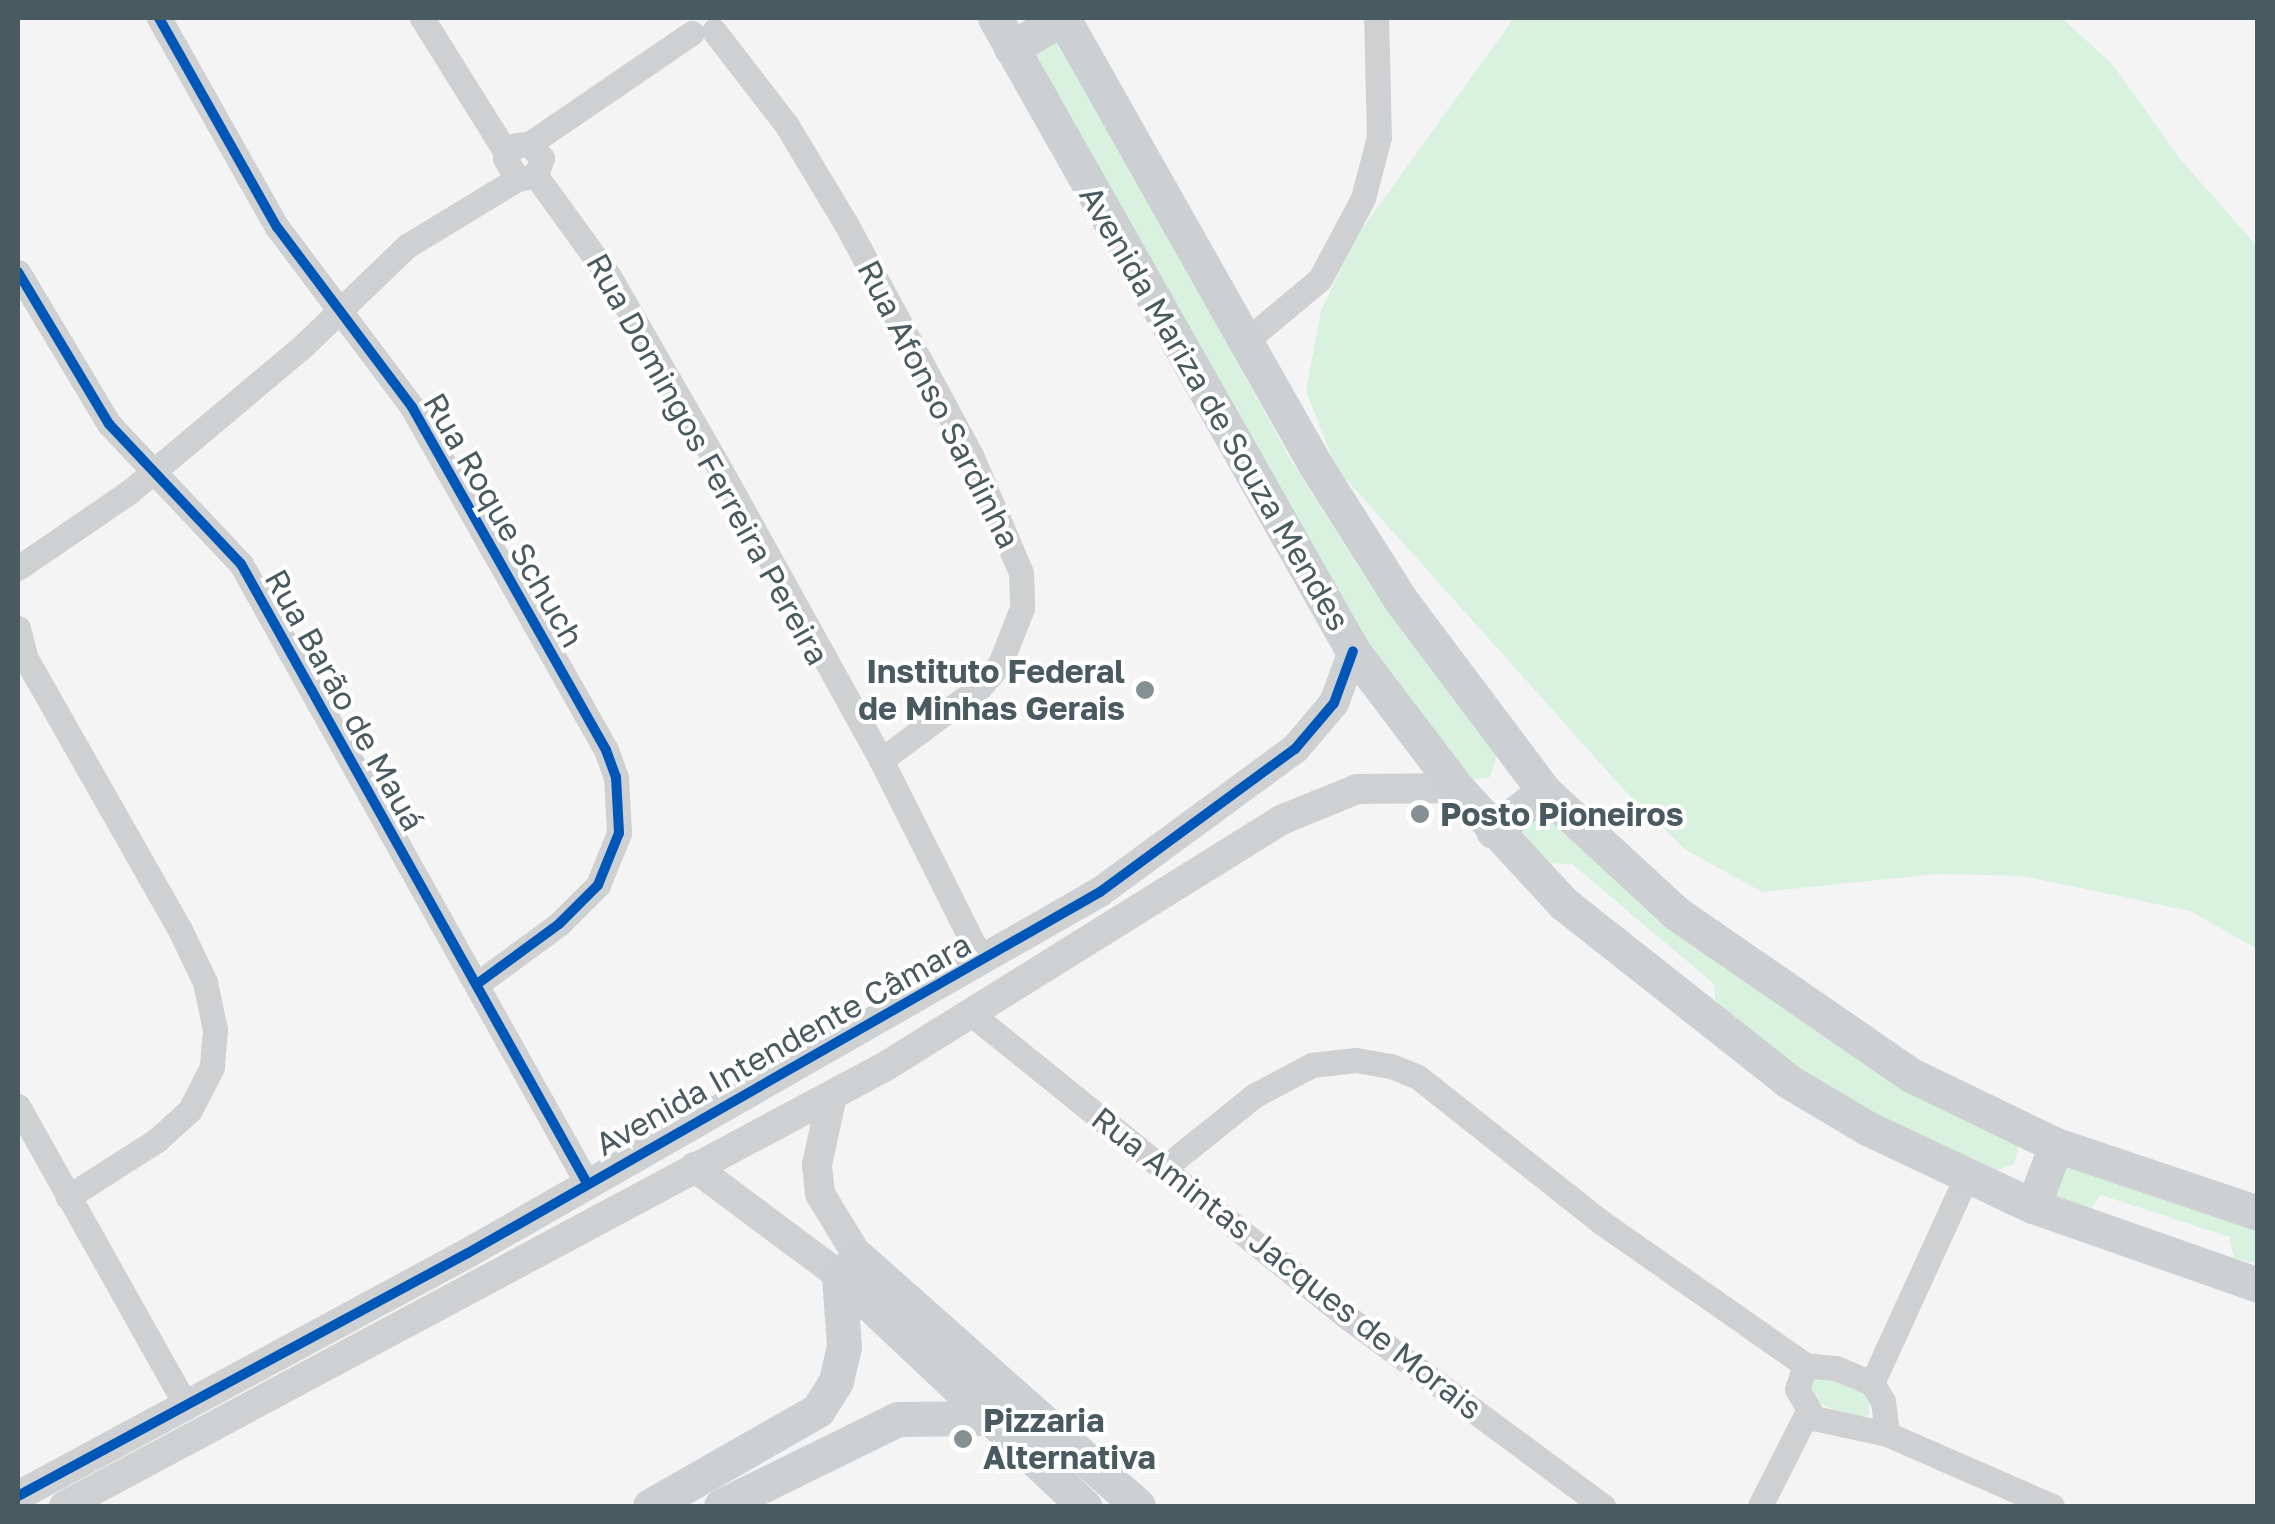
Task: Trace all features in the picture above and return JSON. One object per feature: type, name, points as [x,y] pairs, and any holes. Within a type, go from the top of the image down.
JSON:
[{"type":"main road","name":"Avenida Mariza de Souza Mendes","points":[[1063,18],[1400,599],[1544,791],[1676,913],[1911,1075],[2056,1145],[2258,1213]]},
{"type":"main road","points":[[1003,33],[1063,18]]},
{"type":"main road","name":"Avenida Mariza de Souza Mendes","points":[[1003,33],[1353,651],[1456,788],[1562,903],[1788,1080],[1966,1178],[2033,1206],[2258,1285]]},
{"type":"main road","points":[[1493,830],[1544,791]]},
{"type":"main road","points":[[2033,1206],[2056,1145]]},
{"type":"main road","points":[[849,1267],[1063,1500]]},
{"type":"main road","points":[[721,1506],[782,1454],[836,1381],[849,1267]]},
{"type":"main road","points":[[849,1267],[1138,1506]]},
{"type":"main road","points":[[650,1506],[782,1454],[898,1419],[985,1418]]},
{"type":"street","name":"Rua Roque Schuch","points":[[158,18],[276,227],[431,439],[606,750],[620,798],[616,846],[584,903],[478,984]]},
{"type":"street","points":[[422,18],[518,149],[702,25]]},
{"type":"street","points":[[1247,340],[1320,279],[1364,198],[1379,137],[1376,18]]},
{"type":"street","name":"Rua Afonso Sardinha","points":[[702,25],[786,124],[845,222],[971,455],[1021,573],[1022,608],[1000,664],[980,687],[881,760]]},
{"type":"street","name":"Rua Domingos Ferreira Pereira","points":[[518,149],[506,169],[527,178],[627,306],[881,760],[982,961]]},
{"type":"street","points":[[18,568],[156,470],[340,310],[407,246],[527,178]]},
{"type":"street","name":"Rua Barão de Mauá","points":[[18,272],[91,400],[241,564],[588,1183]]},
{"type":"street","points":[[18,628],[21,656],[180,930],[205,982],[215,1030],[212,1067],[190,1110],[157,1140],[68,1197]]},
{"type":"street","name":"Avenida Intendente Câmara","points":[[64,1506],[89,1475],[185,1404],[468,1254],[588,1183],[866,1030],[1100,892],[1296,748],[1334,704],[1353,651]]},
{"type":"street","name":"Avenida Intendente Câmara","points":[[18,1496],[89,1475],[486,1283],[974,1016],[1328,797],[1382,786],[1456,788]]},
{"type":"street","points":[[1100,892],[1119,923]]},
{"type":"street","name":"Rua Amintas Jacques de Morais","points":[[974,1016],[1350,1318],[1603,1506]]},
{"type":"street","points":[[866,1030],[886,1066]]},
{"type":"street","points":[[1164,1168],[1255,1095],[1312,1065],[1356,1060],[1391,1066],[1418,1076],[1601,1222],[1805,1365],[1836,1368],[1872,1383],[1883,1401],[1887,1434]]},
{"type":"street","points":[[832,1095],[816,1165],[820,1194],[849,1267]]},
{"type":"street","points":[[18,1106],[185,1404]]},
{"type":"street","points":[[694,1167],[849,1267]]},
{"type":"street","points":[[1872,1383],[1966,1178]]},
{"type":"street","points":[[468,1254],[486,1283]]},
{"type":"street","points":[[1805,1365],[1796,1389],[1807,1413],[1836,1426],[1887,1434],[2052,1506]]},
{"type":"street","points":[[1760,1506],[1807,1413]]},
{"type":"green space","points":[[1514,18],[2062,18],[2113,65],[2181,160],[2257,246],[2257,949],[2190,911],[2022,876],[1938,874],[1762,892],[1686,850],[1625,791],[1336,468],[1306,391],[1321,310],[1359,233]]},
{"type":"green space","points":[[1059,37],[1290,459],[1370,585],[1497,755],[1490,777],[1473,780],[1338,604],[1033,50]]},
{"type":"green space","points":[[1534,807],[2019,1145],[2014,1164],[1996,1171],[1889,1123],[1794,1067],[1716,1006],[1714,984],[1572,864],[1542,863],[1517,834]]},
{"type":"green space","points":[[2064,1162],[2257,1223],[2257,1264],[2234,1258],[2229,1237],[2101,1195],[2091,1209],[2052,1194]]},
{"type":"green space","points":[[1806,1369],[1869,1395],[1869,1414],[1855,1420],[1803,1395]]},
{"type":"cycle path","points":[[159,18],[277,227],[412,407],[606,750],[616,777],[619,833],[598,885],[559,924],[477,984]]},
{"type":"cycle path","points":[[18,272],[109,424],[241,564],[587,1183]]},
{"type":"cycle path","points":[[18,1496],[468,1253],[1100,892],[1295,749],[1334,703],[1353,651]]},
{"type":"place","name":"Instituto Federal de Minhas Gerais","points":[[1145,690]]},
{"type":"place","name":"Posto Pioneiros","points":[[1420,814]]},
{"type":"place","name":"Pizzaria Alternativa","points":[[963,1439]]}]
